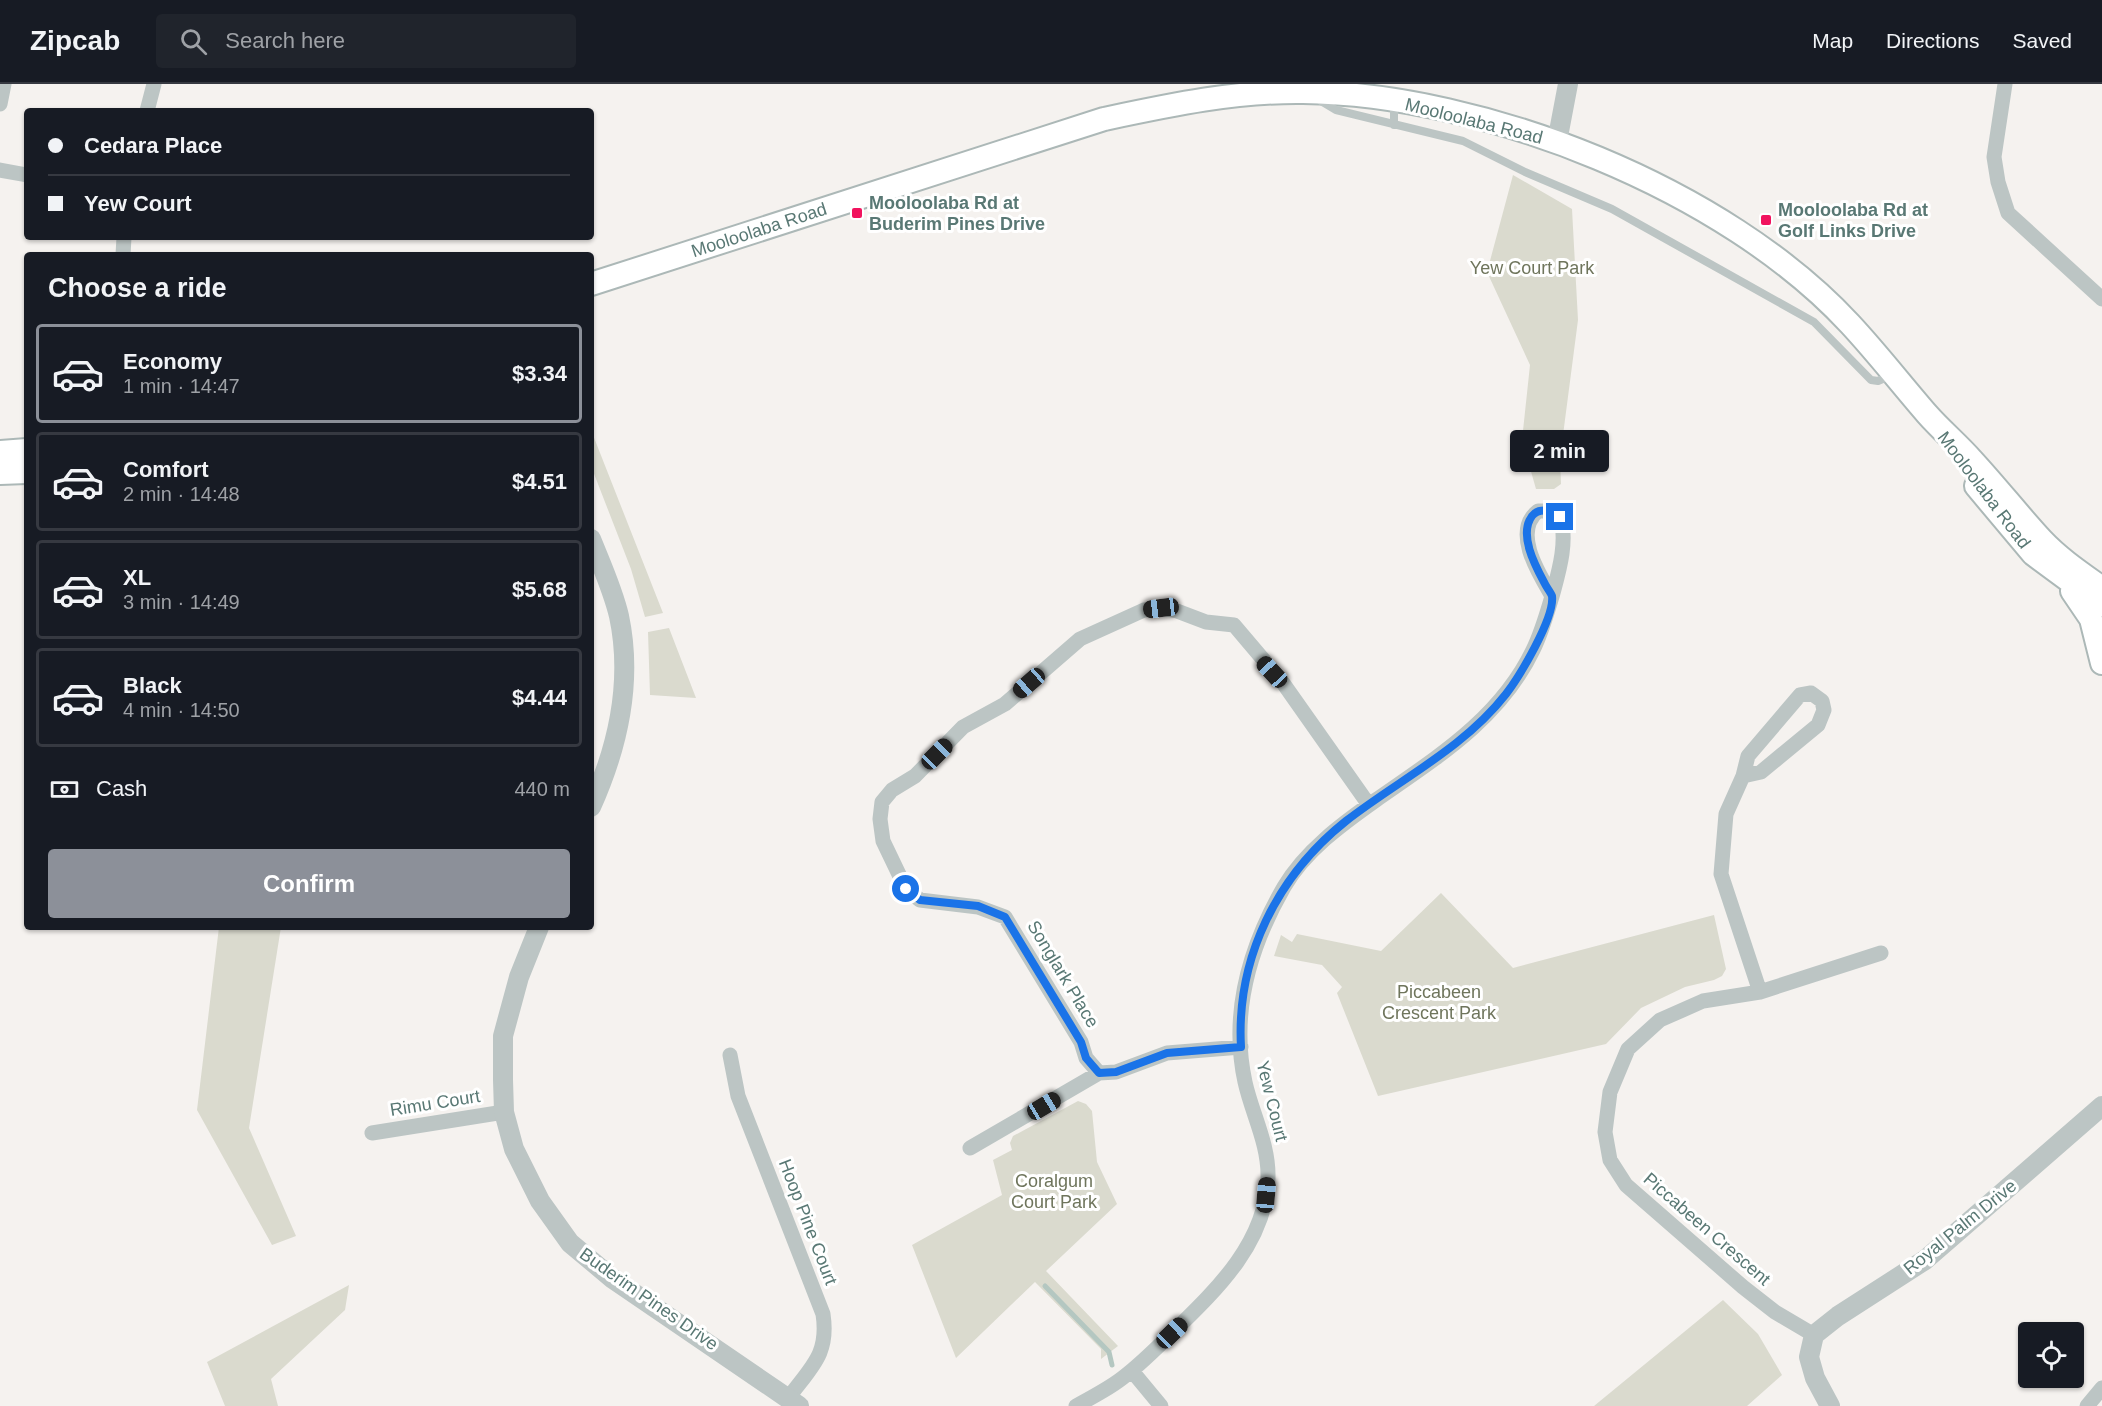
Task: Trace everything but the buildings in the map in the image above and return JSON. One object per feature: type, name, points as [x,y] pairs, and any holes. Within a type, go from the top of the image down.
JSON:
[{"type":"main road","name":"Mooloolaba Road","points":[[594,283],[1104,119],[1182,103],[1256,93],[1303,92],[1394,101],[1501,124],[1557,142],[1640,177],[1765,248],[1807,282],[1849,323],[1928,415],[1971,458],[2043,541],[2068,564],[2102,588]]},
{"type":"main road","name":"Mooloolaba Road","points":[[1928,415],[1958,462],[2033,554],[2102,605]]},
{"type":"main road","points":[[0,452],[24,450]]},
{"type":"main road","points":[[0,474],[24,472]]},
{"type":"main road","points":[[2064,579],[2091,619],[2102,663]]},
{"type":"street","points":[[0,104],[4,84]]},
{"type":"street","points":[[148,108],[154,84]]},
{"type":"street","points":[[1557,142],[1568,84]]},
{"type":"street","points":[[2005,84],[1994,157],[1998,182],[2008,213],[2102,299]]},
{"type":"street","points":[[0,170],[24,174]]},
{"type":"street","name":"Yew Court","points":[[1076,1406],[1132,1371],[1231,1272],[1257,1227],[1266,1195],[1267,1168],[1258,1122],[1245,1082],[1241,1047],[1243,992],[1255,946],[1268,916],[1301,863],[1346,822],[1457,743],[1494,708],[1516,681],[1531,656],[1545,621],[1552,596],[1560,562],[1562,523],[1557,513],[1538,511],[1529,521],[1529,547],[1552,596]]},
{"type":"street","points":[[594,547],[619,616],[624,675],[624,698],[616,745],[594,800]]},
{"type":"street","name":"Songlark Place","points":[[1099,1073],[1086,1058],[1076,1033],[1005,917],[978,906],[920,900],[906,889],[883,842],[880,819],[882,802],[892,790],[915,776],[963,727],[1005,704],[1080,639],[1144,610],[1161,608],[1177,611],[1206,622],[1234,625],[1283,683],[1369,805]]},
{"type":"street","points":[[1743,776],[1761,772],[1818,726],[1824,710],[1822,701],[1811,693],[1800,695],[1748,756],[1743,776],[1726,814],[1721,874],[1760,992]]},
{"type":"street","name":"Buderim Pines Drive","points":[[538,930],[519,977],[503,1036],[504,1112],[514,1149],[540,1201],[570,1243],[613,1279],[794,1402]]},
{"type":"street","name":"Piccabeen Crescent","points":[[1814,1335],[1775,1312],[1743,1287],[1626,1185],[1610,1160],[1605,1132],[1610,1092],[1628,1049],[1660,1020],[1703,1001],[1760,992],[1881,953]]},
{"type":"street","points":[[970,1148],[1099,1073],[1116,1072],[1167,1053],[1241,1047]]},
{"type":"street","name":"Hoop Pine Court","points":[[730,1055],[738,1096],[823,1314],[826,1335],[822,1351],[794,1402]]},
{"type":"street","name":"Royal Palm Drive","points":[[1814,1335],[1838,1316],[1926,1260],[2102,1106]]},
{"type":"street","name":"Rimu Court","points":[[372,1133],[504,1112]]},
{"type":"street","points":[[1814,1335],[1809,1357],[1815,1378],[1830,1406]]},
{"type":"street","points":[[1132,1371],[1161,1406]]},
{"type":"street","points":[[2087,1406],[2102,1388]]},
{"type":"lane","points":[[1303,92],[1336,110],[1479,147],[1525,172],[1612,209],[1814,322],[1871,380],[1878,381],[1894,374]]},
{"type":"lane","points":[[1394,101],[1394,125]]},
{"type":"green space","name":"Yew Court Park","points":[[1513,175],[1572,209],[1578,320],[1560,458],[1561,484],[1554,489],[1536,489],[1522,440],[1530,365],[1487,272]]},
{"type":"green space","points":[[594,438],[663,613],[645,617],[631,569],[594,474]]},
{"type":"green space","points":[[669,628],[696,698],[650,695],[648,632]]},
{"type":"green space","name":"Piccabeen Crescent Park","points":[[1441,893],[1513,968],[1714,915],[1726,969],[1722,976],[1714,980],[1685,987],[1641,1008],[1606,1044],[1378,1096],[1337,993],[1342,987],[1322,965],[1274,956],[1281,935],[1292,942],[1297,934],[1381,951]]},
{"type":"green space","points":[[219,930],[281,930],[249,1128],[296,1236],[272,1245],[197,1110]]},
{"type":"green space","name":"Coralgum Court Park","points":[[1078,1101],[1086,1104],[1092,1111],[1097,1162],[1117,1204],[1046,1271],[1118,1346],[1101,1359],[1101,1349],[1035,1282],[956,1358],[912,1245],[1002,1195],[993,1160],[1012,1150],[1010,1143],[1013,1136]]},
{"type":"green space","points":[[349,1285],[345,1310],[271,1379],[278,1406],[225,1406],[207,1362]]},
{"type":"green space","points":[[1723,1300],[1758,1334],[1782,1375],[1747,1406],[1594,1406]]},
{"type":"waterway","points":[[1045,1286],[1109,1352],[1112,1365]]},
{"type":"place","name":"Mooloolaba Rd at Buderim Pines Drive","points":[[857,213]]},
{"type":"place","name":"Mooloolaba Rd at Golf Links Drive","points":[[1766,220]]},
{"type":"route","points":[[906,889],[920,900],[978,906],[1005,917],[1081,1042],[1086,1058],[1099,1073],[1108,1075],[1167,1053],[1241,1047],[1241,1006],[1255,946],[1268,916],[1294,872],[1320,844],[1346,822],[1471,732],[1506,694],[1527,663],[1550,608],[1552,596],[1529,547],[1529,521],[1532,515],[1543,510],[1557,513],[1560,517]]}]
